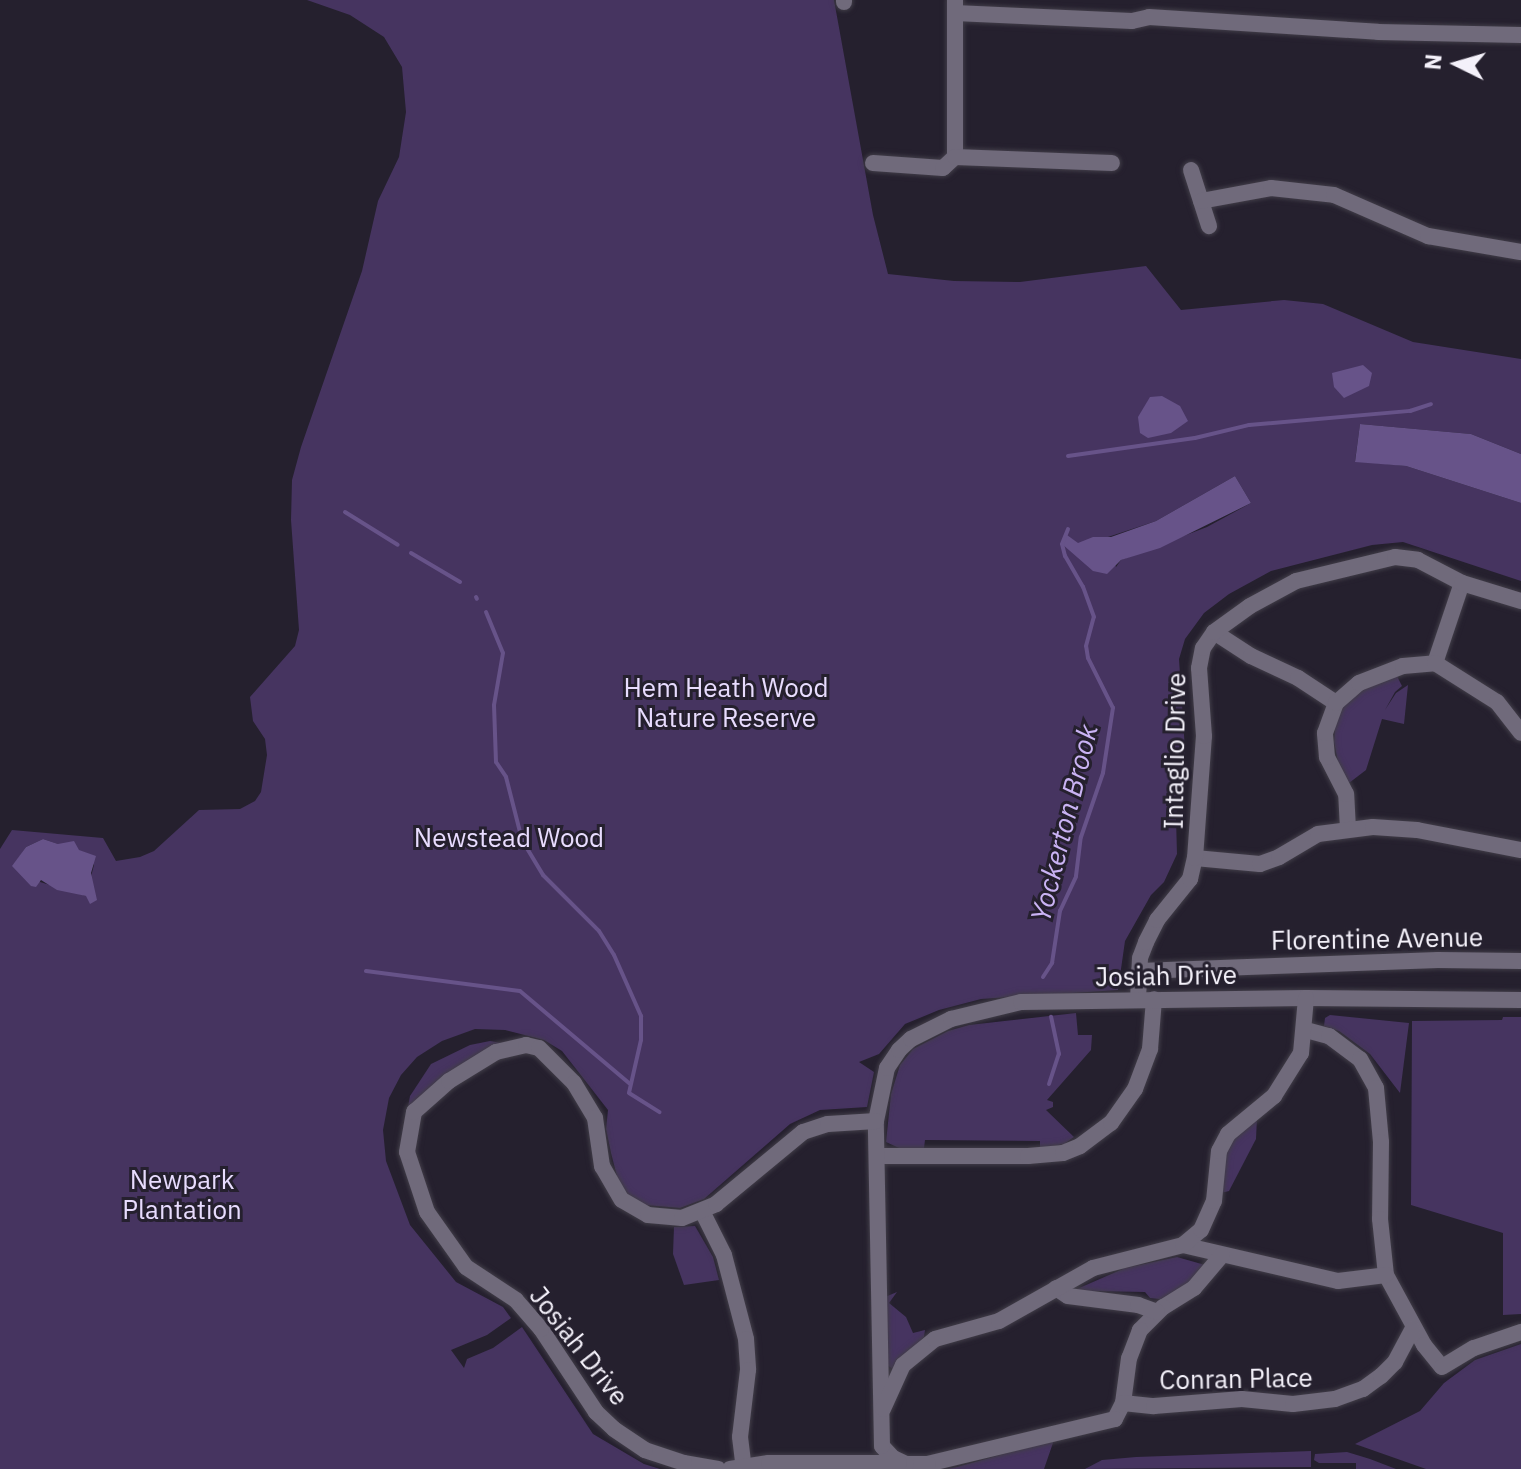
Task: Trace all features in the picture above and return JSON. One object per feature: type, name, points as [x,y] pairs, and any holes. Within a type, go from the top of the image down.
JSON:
[{"type":"street","points":[[955,157],[955,6],[1132,21],[1149,17],[1378,32],[1521,35]]},
{"type":"street","points":[[873,163],[943,168],[955,157],[1112,163]]},
{"type":"street","points":[[1191,170],[1209,226]]},
{"type":"street","points":[[1201,201],[1271,188],[1334,195],[1428,236],[1521,252]]},
{"type":"street","points":[[1336,703],[1298,678],[1251,656],[1214,632],[1250,606],[1296,581],[1395,557],[1418,560],[1462,583],[1521,601]]},
{"type":"street","points":[[1435,663],[1462,583]]},
{"type":"street","name":"Intaglio Drive","points":[[877,1156],[1028,1156],[1063,1153],[1080,1146],[1111,1123],[1135,1089],[1150,1049],[1146,999],[1139,971],[1143,950],[1157,920],[1190,879],[1195,858],[1204,736],[1199,668],[1203,648],[1214,632]]},
{"type":"street","points":[[1348,829],[1346,794],[1330,769],[1325,742],[1326,724],[1336,703],[1359,683],[1398,667],[1435,663],[1497,702],[1521,733]]},
{"type":"street","points":[[1195,858],[1260,864],[1279,857],[1318,834],[1348,829],[1417,830],[1521,850]]},
{"type":"street","name":"Florentine Avenue","points":[[1139,971],[1438,960],[1521,961]]},
{"type":"street","points":[[1183,1245],[1210,1216],[1219,1151],[1228,1134],[1274,1096],[1301,1053],[1306,1030],[1306,998]]},
{"type":"street","name":"Josiah Drive","points":[[880,1422],[876,1121],[887,1068],[911,1039],[951,1019],[1021,1002],[1306,998],[1521,1000]]},
{"type":"street","points":[[1306,1030],[1329,1036],[1360,1059],[1376,1088],[1381,1142],[1380,1219],[1386,1275],[1413,1328],[1442,1367],[1474,1348],[1521,1332]]},
{"type":"street","name":"Josiah Drive","points":[[718,1469],[684,1463],[645,1450],[596,1412],[541,1329],[516,1300],[466,1267],[446,1243],[427,1212],[407,1152],[408,1131],[414,1112],[426,1099],[477,1063],[510,1047],[539,1048],[574,1083],[595,1118],[602,1166],[622,1200],[648,1215],[665,1218],[682,1218],[716,1204],[803,1132],[828,1124],[876,1121]]},
{"type":"street","points":[[702,1211],[729,1269],[746,1339],[748,1370],[737,1468],[769,1463],[865,1461],[928,1464],[1104,1422],[1120,1413],[1133,1345],[1140,1330],[1157,1312],[1194,1288],[1222,1255]]},
{"type":"street","points":[[839,1463],[872,1445],[903,1365],[925,1345],[949,1332],[1008,1317],[1093,1268],[1183,1245],[1338,1281],[1386,1275]]},
{"type":"street","points":[[1056,1288],[1068,1296],[1138,1305],[1157,1312]]},
{"type":"street","name":"Conran Place","points":[[1123,1403],[1154,1406],[1242,1399],[1293,1404],[1335,1399],[1363,1389],[1381,1376],[1395,1362],[1413,1328]]},
{"type":"street","points":[[880,1422],[884,1449],[906,1464]]},
{"type":"green space","name":"Hem Heath Wood Nature Reserve","points":[[307,0],[834,0],[873,215],[888,274],[954,281],[1020,282],[1146,266],[1181,310],[1284,300],[1323,304],[1413,342],[1521,359],[1521,454],[1471,434],[1360,424],[1355,461],[1406,466],[1521,503],[1521,581],[1403,542],[1372,545],[1271,571],[1229,594],[1204,613],[1185,639],[1179,659],[1185,750],[1176,818],[1177,854],[1164,882],[1151,895],[1125,941],[1118,990],[981,999],[939,1010],[905,1024],[879,1054],[859,1062],[874,1072],[867,1107],[820,1110],[790,1124],[704,1199],[680,1208],[645,1205],[630,1197],[618,1180],[611,1153],[606,1129],[608,1110],[562,1051],[544,1040],[505,1030],[475,1029],[442,1041],[417,1057],[401,1075],[389,1098],[383,1130],[386,1161],[410,1225],[456,1282],[503,1307],[511,1318],[487,1335],[451,1350],[464,1368],[467,1359],[493,1348],[522,1327],[593,1434],[644,1464],[660,1469],[0,1469],[0,849],[12,830],[103,838],[116,861],[140,857],[154,851],[199,810],[240,809],[255,801],[261,792],[267,755],[265,739],[253,721],[250,697],[295,646],[299,630],[291,520],[292,480],[362,271],[378,201],[399,157],[406,112],[402,67],[384,37],[350,15]],"holes":[[[1235,476],[1251,503],[1207,527],[1121,560],[1116,567],[1105,538],[1156,521]],[[43,839],[87,854],[94,865],[86,896],[27,878],[13,866],[26,847]]]},
{"type":"green space","points":[[1396,674],[1402,686],[1395,692],[1385,710],[1396,693],[1408,685],[1404,724],[1382,719],[1366,770],[1349,783],[1339,767],[1334,742],[1335,728],[1344,704],[1357,693]]},
{"type":"green space","points":[[1076,1013],[1078,1035],[1092,1035],[1091,1050],[1047,1100],[1053,1102],[1053,1107],[1046,1110],[1074,1137],[1064,1144],[1040,1148],[1040,1141],[925,1140],[924,1148],[899,1148],[886,1142],[891,1094],[900,1065],[913,1049],[948,1031],[969,1025]]},
{"type":"green space","points":[[1330,1015],[1409,1023],[1400,1093],[1370,1054],[1339,1031],[1324,1026],[1325,1018]]},
{"type":"green space","points":[[1503,1017],[1521,1017],[1521,1314],[1503,1315],[1503,1233],[1411,1205],[1412,1021],[1502,1020]]},
{"type":"green space","points":[[490,1041],[507,1044],[405,1124],[410,1096],[431,1064],[470,1045]]},
{"type":"green space","points":[[1257,1117],[1256,1139],[1229,1191],[1221,1193],[1221,1162],[1232,1136]]},
{"type":"green space","points":[[695,1226],[713,1257],[719,1280],[684,1285],[673,1254],[674,1227]]},
{"type":"green space","points":[[1177,1257],[1205,1265],[1201,1273],[1168,1300],[1150,1298],[1145,1292],[1089,1291],[1081,1294],[1077,1289],[1125,1268]]},
{"type":"green space","points":[[897,1292],[889,1303],[906,1317],[913,1333],[925,1330],[924,1337],[893,1369],[887,1365],[885,1297]]},
{"type":"green space","points":[[1521,1344],[1521,1469],[1426,1469],[1355,1444],[1420,1411],[1444,1383],[1475,1360]]},
{"type":"green space","points":[[1054,1440],[1044,1469],[947,1469],[957,1467]]},
{"type":"green space","points":[[1311,1451],[1311,1467],[1085,1469],[1102,1460],[1136,1457]]},
{"type":"green space","points":[[1347,1452],[1396,1469],[1356,1469],[1356,1463],[1319,1463],[1314,1460],[1315,1454]]},
{"type":"shaded area","points":[[1363,365],[1372,373],[1369,386],[1344,398],[1334,387],[1332,373]]},
{"type":"shaded area","points":[[1162,396],[1180,406],[1188,421],[1171,433],[1148,438],[1140,433],[1138,417],[1150,397]]},
{"type":"shaded area","points":[[1360,424],[1471,434],[1521,454],[1521,503],[1406,466],[1355,462]]},
{"type":"shaded area","points":[[1235,476],[1251,503],[1160,548],[1121,560],[1107,574],[1093,571],[1062,544],[1067,535],[1078,543],[1093,537],[1111,537],[1156,521]]},
{"type":"shaded area","points":[[43,839],[58,844],[74,841],[79,850],[96,856],[91,873],[97,900],[90,904],[86,896],[57,890],[41,880],[36,887],[31,886],[12,866],[26,847]]},
{"type":"waterway","points":[[1068,456],[1195,438],[1249,425],[1410,411],[1431,404]]},
{"type":"waterway","points":[[345,512],[398,545]]},
{"type":"waterway","name":"Yockerton Brook","points":[[1043,977],[1052,963],[1060,911],[1076,876],[1081,837],[1103,773],[1113,708],[1088,658],[1086,646],[1094,617],[1083,587],[1065,556],[1062,544],[1068,529]]},
{"type":"waterway","points":[[411,553],[460,582]]},
{"type":"waterway","points":[[486,612],[503,653],[494,705],[496,762],[506,777],[522,840],[543,875],[599,931],[614,955],[641,1016],[641,1040],[629,1093],[659,1112]]},
{"type":"waterway","points":[[366,971],[520,991],[629,1083]]},
{"type":"waterway","name":"Yockerton Brook","points":[[1049,1084],[1059,1054],[1051,1017]]},
{"type":"park label","name":"Newstead Wood","points":[[509,838]]},
{"type":"park label","name":"Newpark Plantation","points":[[182,1195]]}]
